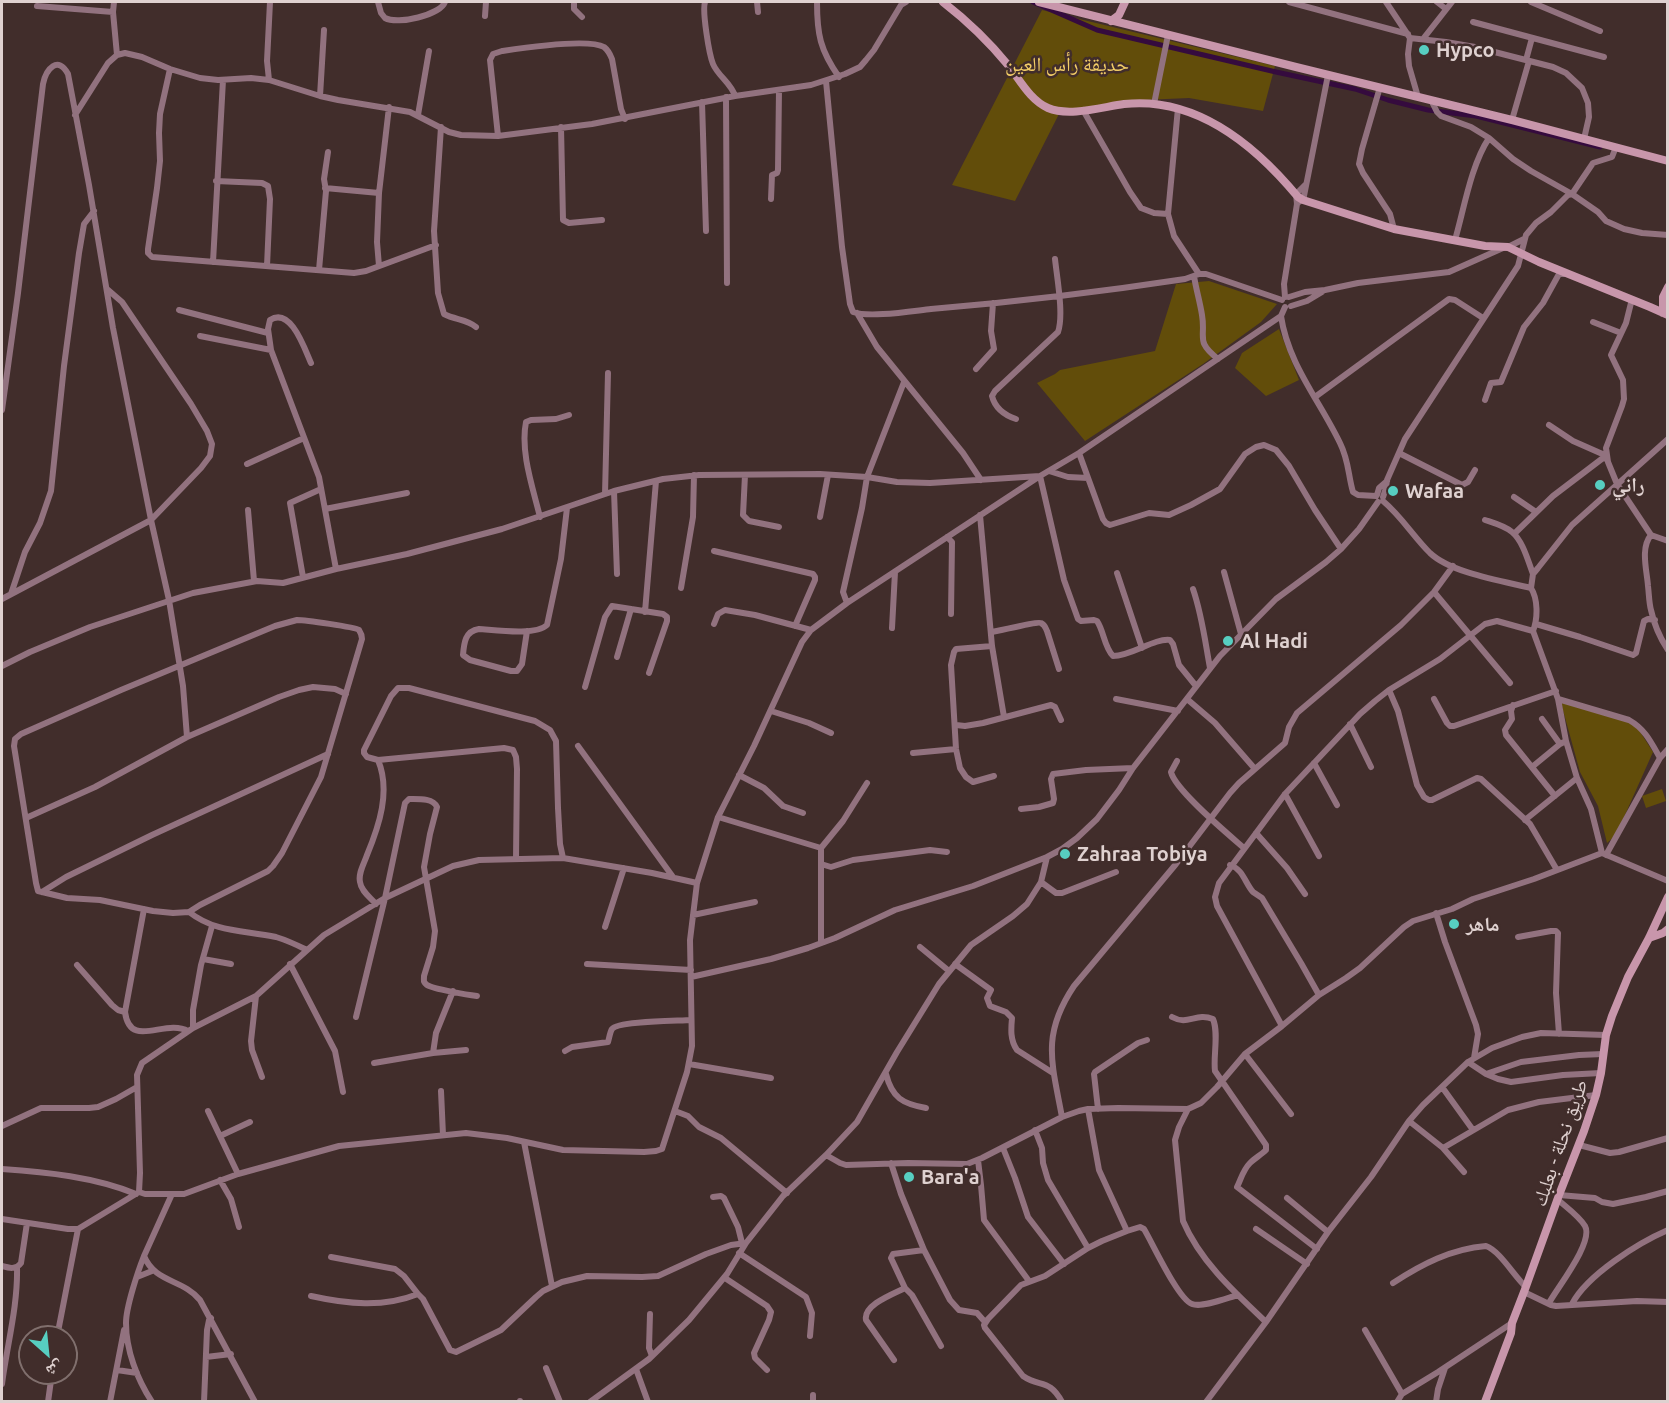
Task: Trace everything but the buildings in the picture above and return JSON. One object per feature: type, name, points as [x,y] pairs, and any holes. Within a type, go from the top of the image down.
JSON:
[{"type":"street","points":[[114,2],[117,55]]},
{"type":"street","points":[[269,80],[267,61],[270,2]]},
{"type":"street","points":[[378,2],[385,18],[389,21],[397,21],[423,15],[438,9],[445,2]]},
{"type":"street","points":[[484,16],[486,2]]},
{"type":"street","points":[[574,2],[574,9],[582,17]]},
{"type":"street","points":[[705,2],[704,16],[713,64],[735,96]]},
{"type":"street","points":[[757,2],[758,12]]},
{"type":"street","points":[[817,2],[820,41],[827,59],[839,77]]},
{"type":"street","points":[[943,2],[1008,64],[1037,101],[1055,111],[1064,112],[1128,104],[1154,104],[1178,108],[1211,121],[1228,131],[1264,161],[1300,196],[1383,227],[1485,246],[1507,247],[1665,314],[1664,297],[1668,287]]},
{"type":"street","points":[[1039,2],[1133,26],[1327,82],[1378,94],[1431,100],[1668,161]]},
{"type":"street","points":[[1289,2],[1409,36],[1462,44],[1528,60],[1566,73],[1582,88],[1586,96],[1589,110],[1584,139]]},
{"type":"street","points":[[1386,2],[1409,36],[1409,66],[1418,97]]},
{"type":"street","points":[[1437,2],[1446,9]]},
{"type":"street","points":[[1424,39],[1452,2]]},
{"type":"street","points":[[1531,2],[1600,31]]},
{"type":"street","points":[[75,116],[100,75],[117,55],[125,53],[200,78],[269,80],[320,96],[410,111],[461,135],[498,136],[625,119],[726,97],[826,81],[852,72],[874,50],[902,3]]},
{"type":"street","points":[[1111,21],[1119,15],[1125,4]]},
{"type":"street","points":[[1125,4],[1127,17],[1133,26]]},
{"type":"street","points":[[37,6],[113,12]]},
{"type":"street","points":[[1473,22],[1604,57]]},
{"type":"street","points":[[320,96],[324,30]]},
{"type":"street","points":[[1154,104],[1168,37]]},
{"type":"street","points":[[1512,120],[1532,38]]},
{"type":"street","points":[[498,136],[490,60],[493,54],[502,51],[564,44],[602,46],[609,52],[612,59],[625,119]]},
{"type":"street","points":[[418,115],[429,51]]},
{"type":"street","points":[[2,410],[43,84],[48,70],[54,65],[62,66],[68,74],[115,339],[151,520],[170,600],[187,737]]},
{"type":"street","points":[[170,69],[160,114],[160,161],[148,253],[152,257],[358,273],[435,245]]},
{"type":"street","points":[[213,262],[223,80]]},
{"type":"street","points":[[826,81],[842,247],[850,304],[876,346],[963,453],[981,480]]},
{"type":"street","points":[[1327,82],[1314,150],[1300,196],[1284,284],[1286,301],[1281,316],[1290,349],[1345,452],[1353,492],[1379,498],[1440,560],[1481,577],[1531,588]]},
{"type":"street","points":[[771,199],[772,175],[778,170],[779,90]]},
{"type":"street","points":[[1378,94],[1359,164],[1390,214],[1394,230]]},
{"type":"street","points":[[726,97],[727,283]]},
{"type":"street","points":[[1431,100],[1441,116],[1471,127],[1489,138],[1530,171],[1572,194],[1598,212],[1606,221],[1624,229],[1668,235]]},
{"type":"street","points":[[702,102],[706,231]]},
{"type":"street","points":[[379,266],[377,242],[379,193],[388,107]]},
{"type":"street","points":[[1178,108],[1168,214],[1174,236],[1196,275],[1203,319],[1202,339],[1208,351],[1218,359]]},
{"type":"street","points":[[1083,110],[1141,208],[1154,213],[1168,214]]},
{"type":"street","points":[[441,127],[434,231],[438,293],[442,312],[450,317],[465,320],[476,327]]},
{"type":"street","points":[[561,127],[563,220],[565,222],[602,220]]},
{"type":"street","points":[[1455,240],[1477,161],[1489,138]]},
{"type":"street","points":[[857,314],[1059,297],[1196,275],[1213,276],[1286,301],[1305,292],[1378,280],[1449,272],[1524,239],[1536,223],[1572,194],[1593,163],[1612,157],[1616,149]]},
{"type":"street","points":[[318,270],[328,152]]},
{"type":"street","points":[[216,181],[262,183],[268,186],[270,207],[267,266]]},
{"type":"street","points":[[325,188],[379,193]]},
{"type":"street","points":[[11,594],[25,552],[40,523],[51,491],[79,253],[84,224],[94,212]]},
{"type":"street","points":[[1383,227],[1390,214]]},
{"type":"street","points":[[587,964],[691,974],[771,959],[821,943],[895,910],[973,886],[1047,857],[1077,838],[1097,819],[1210,668],[1241,634],[1276,599],[1341,549],[1359,529],[1379,498],[1379,488],[1387,480],[1412,429],[1518,266],[1524,239]]},
{"type":"street","points":[[1016,419],[1000,410],[992,396],[1058,332],[1059,297],[1055,260]]},
{"type":"street","points":[[1485,400],[1491,383],[1502,382],[1524,327],[1543,303],[1559,274],[1568,273]]},
{"type":"street","points":[[2,599],[151,520],[208,460],[212,444],[207,431],[128,310],[107,289]]},
{"type":"street","points":[[1650,307],[1656,300],[1664,297]]},
{"type":"street","points":[[1632,299],[1626,323],[1611,357],[1617,364],[1623,380],[1624,399],[1606,448],[1607,457],[1617,484],[1651,535],[1668,541]]},
{"type":"street","points":[[1315,397],[1449,300],[1455,300],[1483,318]]},
{"type":"street","points":[[976,369],[994,349],[991,331],[993,303]]},
{"type":"street","points":[[179,309],[268,333]]},
{"type":"street","points":[[2,1169],[76,1177],[138,1193],[184,1194],[238,1174],[339,1146],[443,1135],[466,1133],[563,1150],[656,1151],[662,1149],[689,1064],[692,1046],[690,940],[697,883],[718,817],[771,711],[802,642],[811,630],[847,603],[1040,476],[1079,453],[1281,316]]},
{"type":"street","points":[[311,363],[290,322],[280,317],[272,318],[269,322],[268,333],[271,350],[321,489],[336,569]]},
{"type":"street","points":[[1593,322],[1621,333]]},
{"type":"street","points":[[200,336],[271,350]]},
{"type":"street","points":[[605,494],[608,373]]},
{"type":"street","points":[[847,603],[843,592],[867,477],[904,382]]},
{"type":"street","points":[[540,517],[528,465],[526,422],[556,419],[569,415]]},
{"type":"street","points":[[1549,425],[1573,441],[1607,457]]},
{"type":"street","points":[[247,464],[304,438]]},
{"type":"street","points":[[1604,854],[1591,809],[1563,742],[1556,691],[1534,627],[1536,596],[1531,588],[1533,574],[1572,525],[1668,439]]},
{"type":"street","points":[[1079,453],[1103,519],[1107,524],[1112,524],[1149,513],[1169,515],[1220,489],[1248,451],[1260,445],[1268,445],[1276,450],[1289,466],[1341,549]]},
{"type":"street","points":[[1399,453],[1462,485],[1467,483],[1475,470]]},
{"type":"street","points":[[1514,534],[1562,489],[1607,457]]},
{"type":"street","points":[[1049,471],[1068,477],[1088,478]]},
{"type":"street","points":[[745,475],[742,515],[749,521],[779,527]]},
{"type":"street","points":[[820,516],[828,475]]},
{"type":"street","points":[[2,666],[90,627],[170,600],[254,581],[283,583],[454,543],[540,517],[614,491],[656,481],[694,476],[828,475],[930,483],[1040,476]]},
{"type":"street","points":[[681,588],[693,517],[694,476]]},
{"type":"street","points":[[1040,476],[1064,580],[1077,617],[1082,621],[1099,622],[1112,655],[1121,655],[1164,639],[1170,640],[1179,665],[1196,686]]},
{"type":"street","points":[[1010,477],[1017,491]]},
{"type":"street","points":[[645,612],[656,481]]},
{"type":"street","points":[[303,577],[290,503],[321,489]]},
{"type":"street","points":[[614,491],[617,574]]},
{"type":"street","points":[[325,509],[407,493]]},
{"type":"street","points":[[1514,497],[1536,512]]},
{"type":"street","points":[[527,631],[522,664],[517,671],[470,660],[463,655],[465,641],[471,631],[527,631],[543,629],[547,626],[561,559],[567,508]]},
{"type":"street","points":[[248,510],[254,581]]},
{"type":"street","points":[[980,515],[992,646],[1004,717]]},
{"type":"street","points":[[1485,520],[1514,534],[1533,574]]},
{"type":"street","points":[[1651,535],[1646,545],[1645,566],[1651,611],[1659,635],[1668,650]]},
{"type":"street","points":[[947,537],[952,542],[951,614]]},
{"type":"street","points":[[714,551],[813,574],[815,580],[795,626]]},
{"type":"street","points":[[1062,1117],[1051,1051],[1058,1015],[1066,999],[1230,793],[1285,743],[1289,727],[1297,713],[1401,625],[1434,592],[1453,566]]},
{"type":"street","points":[[892,628],[895,572]]},
{"type":"street","points":[[1224,572],[1241,634]]},
{"type":"street","points":[[1117,573],[1142,648]]},
{"type":"street","points":[[1193,589],[1199,607],[1210,668]]},
{"type":"street","points":[[1434,592],[1510,683]]},
{"type":"street","points":[[585,687],[608,610],[612,606],[666,615],[667,618],[648,673]]},
{"type":"street","points":[[617,657],[631,609]]},
{"type":"street","points":[[714,624],[720,611],[725,610],[755,615],[811,630]]},
{"type":"street","points":[[297,620],[356,628],[361,634],[361,646],[321,777],[273,866],[189,912],[173,913],[144,909],[100,900],[67,898],[38,891],[14,746],[15,739],[58,717],[179,666],[275,626],[297,620]]},
{"type":"street","points":[[1282,1026],[1216,906],[1215,897],[1219,883],[1230,865],[1285,794],[1360,714],[1389,690],[1426,669],[1485,624],[1493,621],[1534,627],[1580,637],[1633,655],[1636,653],[1644,621],[1655,620]]},
{"type":"street","points":[[991,632],[1041,623],[1047,631],[1059,669]]},
{"type":"street","points":[[992,646],[958,649],[954,652],[951,665],[956,749],[960,768],[973,782],[994,776]]},
{"type":"street","points":[[26,818],[95,786],[187,737],[279,697],[299,690],[322,687],[346,694]]},
{"type":"street","points":[[516,859],[516,757],[513,750],[504,748],[378,760],[366,757],[364,750],[394,691],[401,687],[492,709],[535,721],[553,734],[556,741],[560,844],[563,858]]},
{"type":"street","points":[[1389,690],[1398,711],[1417,784],[1426,800],[1432,800],[1479,778],[1530,824],[1557,870]]},
{"type":"street","points":[[1434,699],[1447,723],[1452,726],[1556,691]]},
{"type":"street","points":[[1116,699],[1178,711]]},
{"type":"street","points":[[1187,699],[1215,723],[1255,769]]},
{"type":"street","points":[[1558,699],[1629,720],[1638,725],[1660,758]]},
{"type":"street","points":[[956,725],[965,726],[1051,705],[1055,707],[1061,720]]},
{"type":"street","points":[[1513,705],[1512,719],[1505,734],[1555,796]]},
{"type":"street","points":[[771,711],[809,723],[831,733]]},
{"type":"street","points":[[1542,718],[1563,742]]},
{"type":"street","points":[[1350,724],[1371,767]]},
{"type":"street","points":[[1532,767],[1563,742]]},
{"type":"street","points":[[578,746],[673,877]]},
{"type":"street","points":[[826,1155],[846,1165],[967,1164],[1062,1117],[1088,1109],[1188,1109],[1201,1102],[1245,1054],[1319,995],[1360,968],[1413,921],[1604,854],[1668,748]]},
{"type":"street","points":[[913,753],[956,749]]},
{"type":"street","points":[[42,892],[66,877],[152,835],[328,754]]},
{"type":"street","points":[[376,904],[362,889],[359,876],[373,842],[383,804],[384,790],[378,760]]},
{"type":"street","points":[[1177,761],[1171,772],[1173,779],[1211,819],[1244,848]]},
{"type":"street","points":[[1314,763],[1337,806]]},
{"type":"street","points":[[1021,809],[1053,803],[1051,779],[1053,774],[1133,768]]},
{"type":"street","points":[[739,776],[764,788],[783,806],[803,813]]},
{"type":"street","points":[[1525,820],[1577,778]]},
{"type":"street","points":[[821,943],[821,848],[843,821],[867,783]]},
{"type":"street","points":[[1285,794],[1319,856]]},
{"type":"street","points":[[356,1017],[405,803],[409,799],[432,802],[437,806],[424,867],[435,931],[424,981],[433,987],[477,996]]},
{"type":"street","points":[[718,817],[821,848]]},
{"type":"street","points":[[1256,833],[1287,868],[1305,894]]},
{"type":"street","points":[[820,864],[831,867],[853,860],[930,850],[947,852]]},
{"type":"street","points":[[1604,854],[1668,882]]},
{"type":"street","points":[[590,1401],[652,1356],[697,1311],[724,1278],[744,1243],[786,1193],[857,1122],[927,1002],[971,945],[1027,904],[1041,882],[1047,857]]},
{"type":"street","points":[[138,1193],[140,1173],[137,1075],[142,1063],[190,1030],[256,996],[324,935],[385,898],[466,862],[516,859],[563,858],[697,883]]},
{"type":"street","points":[[1230,865],[1235,867],[1254,892],[1262,898],[1319,995]]},
{"type":"street","points":[[605,927],[624,868]]},
{"type":"street","points":[[1041,882],[1056,893],[1062,893],[1116,872]]},
{"type":"street","name":"طريق نحلة - بعلبك","points":[[1485,1401],[1596,1095],[1606,1035],[1612,1016],[1628,977],[1668,897]]},
{"type":"street","points":[[693,915],[755,902]]},
{"type":"street","points":[[144,909],[125,1012],[126,1021],[138,1032],[177,1027],[190,1030]]},
{"type":"street","points":[[189,912],[212,926],[278,938],[307,950]]},
{"type":"street","points":[[1436,913],[1476,1025],[1478,1034],[1471,1060]]},
{"type":"street","points":[[190,1030],[202,959],[212,926]]},
{"type":"street","points":[[1649,938],[1668,929]]},
{"type":"street","points":[[1518,937],[1551,931],[1558,933],[1556,993],[1560,1034]]},
{"type":"street","points":[[920,947],[950,971]]},
{"type":"street","points":[[202,959],[231,964]]},
{"type":"street","points":[[290,964],[334,1051],[343,1092]]},
{"type":"street","points":[[955,964],[991,990],[987,998],[990,1006],[1006,1012],[1012,1018],[1011,1033],[1017,1050],[1053,1073]]},
{"type":"street","points":[[77,965],[112,1005],[125,1012]]},
{"type":"street","points":[[433,1053],[436,1033],[453,991]]},
{"type":"street","points":[[256,996],[251,1041],[262,1077]]},
{"type":"street","points":[[1172,1017],[1179,1021],[1202,1016],[1213,1019],[1215,1071],[1267,1148],[1245,1168],[1238,1187],[1317,1249]]},
{"type":"street","points":[[565,1052],[572,1047],[608,1042],[612,1029],[616,1026],[642,1022],[691,1020]]},
{"type":"street","points":[[1206,1401],[1266,1322],[1328,1232],[1371,1178],[1409,1121],[1471,1060],[1522,1036],[1541,1033],[1606,1035]]},
{"type":"street","points":[[1098,1109],[1095,1072],[1138,1043],[1147,1040]]},
{"type":"street","points":[[374,1063],[466,1050]]},
{"type":"street","points":[[1245,1054],[1291,1114]]},
{"type":"street","points":[[1486,1074],[1521,1062],[1603,1054]]},
{"type":"street","points":[[1471,1060],[1486,1074],[1511,1082],[1601,1073]]},
{"type":"street","points":[[689,1064],[771,1078]]},
{"type":"street","points":[[885,1073],[889,1084],[902,1102],[926,1107]]},
{"type":"street","points":[[2,1126],[41,1108],[98,1107],[137,1087]]},
{"type":"street","points":[[1442,1087],[1473,1130]]},
{"type":"street","points":[[441,1091],[443,1135]]},
{"type":"street","points":[[1443,1148],[1495,1116],[1525,1105],[1596,1095]]},
{"type":"street","points":[[1088,1109],[1099,1170],[1127,1231]]},
{"type":"street","points":[[1188,1109],[1175,1140],[1183,1221],[1191,1240],[1222,1280],[1266,1322]]},
{"type":"street","points":[[208,1111],[238,1174]]},
{"type":"street","points":[[675,1111],[688,1116],[696,1125],[721,1138],[786,1193]]},
{"type":"street","points":[[1409,1121],[1443,1148],[1464,1172]]},
{"type":"street","points":[[220,1136],[250,1122]]},
{"type":"street","points":[[1035,1130],[1042,1148],[1048,1180],[1088,1248]]},
{"type":"street","points":[[1579,1145],[1610,1153],[1668,1138]]},
{"type":"street","points":[[524,1142],[552,1286]]},
{"type":"street","points":[[1003,1148],[1028,1217],[1064,1264]]},
{"type":"street","points":[[978,1160],[984,1220],[1029,1281]]},
{"type":"street","points":[[891,1163],[924,1250],[953,1305],[959,1310],[974,1311],[986,1322]]},
{"type":"street","points":[[220,1180],[231,1199],[239,1227]]},
{"type":"street","points":[[1558,1197],[1595,1198],[1613,1204],[1668,1191]]},
{"type":"street","points":[[2,1219],[78,1229],[138,1193]]},
{"type":"street","points":[[110,1401],[137,1277],[172,1194]]},
{"type":"street","points":[[713,1197],[724,1198],[744,1243]]},
{"type":"street","points":[[1549,1303],[1569,1273],[1587,1235],[1584,1225],[1558,1197]]},
{"type":"street","points":[[1287,1198],[1328,1232]]},
{"type":"street","points":[[2,1384],[15,1305],[17,1267],[21,1263],[27,1223]]},
{"type":"street","points":[[1062,1401],[1051,1386],[1023,1376],[984,1325],[1018,1287],[1045,1276],[1088,1248],[1140,1227],[1144,1229],[1182,1296],[1191,1303],[1199,1305],[1238,1295]]},
{"type":"street","points":[[59,1325],[78,1229]]},
{"type":"street","points":[[1256,1229],[1307,1264]]},
{"type":"street","points":[[1572,1304],[1579,1292],[1627,1252],[1668,1230]]},
{"type":"street","points":[[331,1257],[395,1269],[408,1280],[423,1299],[450,1350],[456,1352],[501,1330],[536,1297],[561,1282],[587,1276],[658,1276],[697,1257],[744,1243]]},
{"type":"street","points":[[1394,1283],[1431,1260],[1486,1246],[1495,1251],[1525,1290],[1556,1306],[1637,1301],[1668,1302]]},
{"type":"street","points":[[924,1250],[891,1255],[891,1258],[905,1288],[912,1295],[941,1346]]},
{"type":"street","points":[[739,1253],[806,1297],[812,1313],[810,1336]]},
{"type":"street","points":[[144,1256],[153,1271],[194,1293],[200,1300],[255,1401]]},
{"type":"street","points":[[2,1266],[17,1267]]},
{"type":"street","points":[[137,1277],[153,1271]]},
{"type":"street","points":[[724,1278],[767,1306],[771,1312],[754,1353],[755,1358],[767,1370]]},
{"type":"street","points":[[894,1360],[866,1320],[865,1315],[874,1305],[905,1288]]},
{"type":"street","points":[[311,1296],[361,1304],[382,1303],[418,1294]]},
{"type":"street","points":[[650,1314],[649,1342],[652,1356]]},
{"type":"street","points":[[204,1401],[207,1330],[211,1318]]},
{"type":"street","points":[[126,1323],[137,1373],[152,1401]]},
{"type":"street","points":[[1397,1401],[1402,1394],[1512,1323]]},
{"type":"street","points":[[1365,1330],[1402,1394]]},
{"type":"street","points":[[206,1357],[231,1354]]},
{"type":"street","points":[[546,1368],[560,1401]]},
{"type":"street","points":[[1436,1401],[1445,1368]]},
{"type":"street","points":[[636,1369],[648,1401]]},
{"type":"street","points":[[117,1370],[137,1373]]},
{"type":"street","points":[[48,1401],[50,1385]]},
{"type":"green space","name":"حديقة رأس العين","points":[[1042,10],[1275,66],[1263,111],[1189,98],[1121,101],[1060,112],[1015,201],[952,185]]},
{"type":"green space","points":[[1209,281],[1277,304],[1261,322],[1203,364],[1085,441],[1037,383],[1060,370],[1155,351],[1176,284]]},
{"type":"green space","points":[[1279,329],[1299,380],[1266,396],[1235,368],[1242,353]]},
{"type":"green space","points":[[1568,701],[1635,724],[1653,752],[1616,835],[1607,843],[1598,806],[1580,772],[1561,703]]},
{"type":"green space","points":[[1662,789],[1666,801],[1646,808],[1642,796]]},
{"type":"waterway","points":[[1033,2],[1097,30],[1355,89],[1428,110],[1476,116],[1600,147]]},
{"type":"place","name":"Hypco","points":[[1424,50]]},
{"type":"place","name":"راني","points":[[1600,485]]},
{"type":"place","name":"Wafaa","points":[[1393,491]]},
{"type":"place","name":"Al Hadi","points":[[1228,641]]},
{"type":"place","name":"Zahraa Tobiya","points":[[1065,854]]},
{"type":"place","name":"ماهر","points":[[1454,924]]},
{"type":"place","name":"Bara'a","points":[[909,1177]]}]
